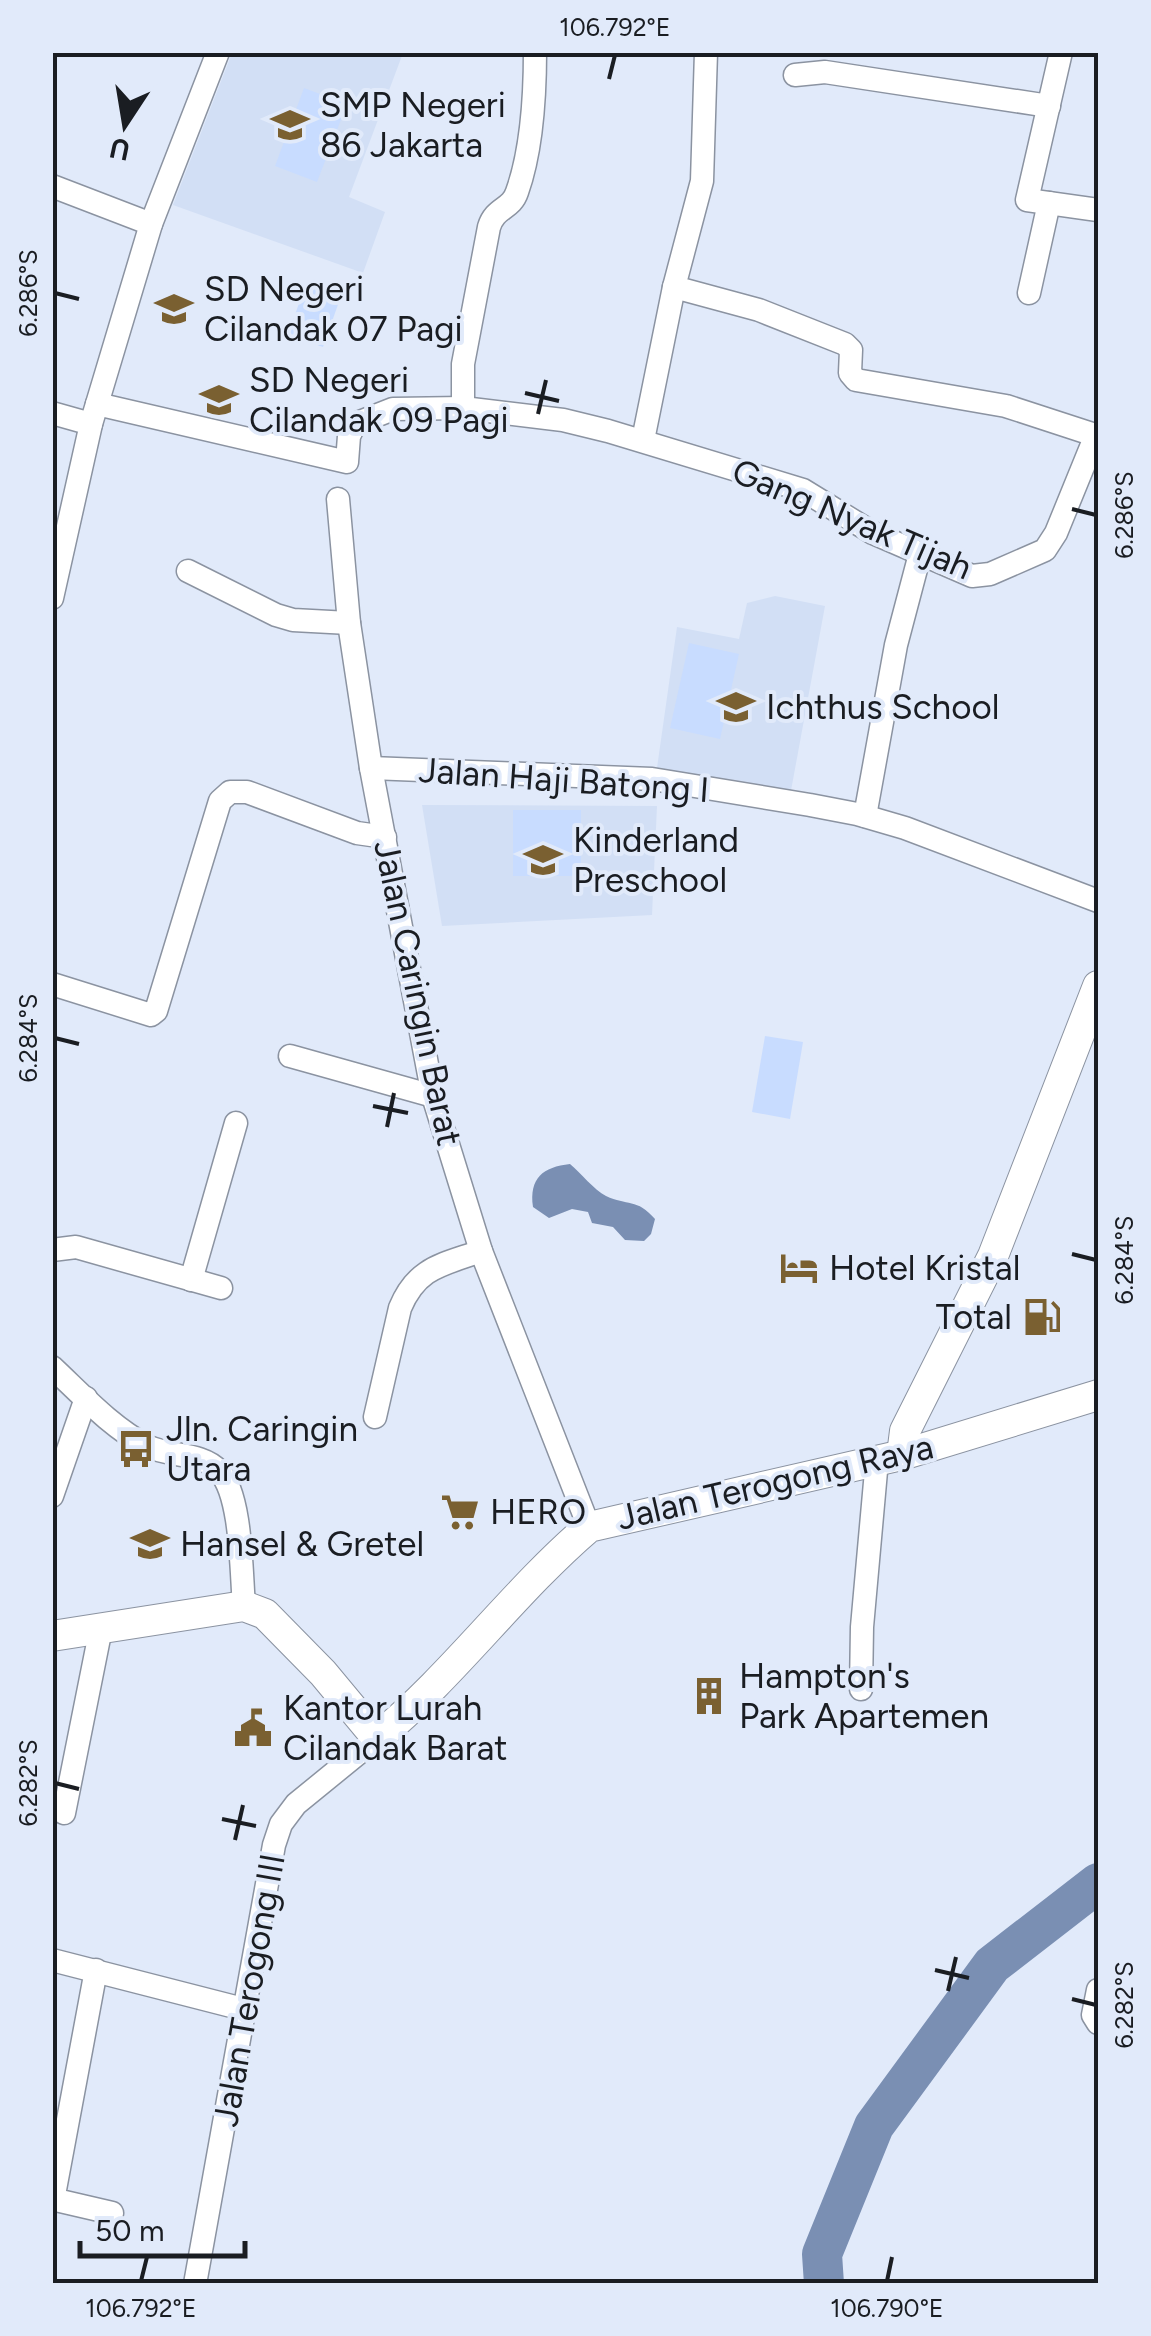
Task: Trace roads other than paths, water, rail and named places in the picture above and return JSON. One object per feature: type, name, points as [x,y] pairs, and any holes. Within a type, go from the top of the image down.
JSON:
[{"type":"street","points":[[52,598],[94,414],[150,224],[218,52]]},
{"type":"street","points":[[463,408],[463,364],[489,227],[496,211],[513,201],[520,178],[533,100],[535,52]]},
{"type":"street","points":[[644,440],[674,287],[702,180],[706,52]]},
{"type":"street","points":[[1030,294],[1049,106],[1061,52]]},
{"type":"street","points":[[795,74],[825,72],[1049,106]]},
{"type":"street","points":[[52,186],[150,224]]},
{"type":"street","points":[[1038,202],[1098,210]]},
{"type":"street","points":[[674,287],[759,310],[846,344],[851,350],[850,373],[856,380],[1006,406],[1097,435]]},
{"type":"street","name":"Gang Nyak Tijah","points":[[94,414],[347,462],[350,430],[360,420],[393,409],[463,408],[563,420],[644,440],[804,490],[863,528],[964,574],[982,576],[1045,550],[1097,435]]},
{"type":"street","points":[[52,414],[94,414]]},
{"type":"street","name":"Jalan Caringin Barat","points":[[338,498],[349,624],[371,768],[433,1096],[481,1251],[589,1527]]},
{"type":"street","points":[[866,816],[896,645],[920,554]]},
{"type":"street","points":[[188,570],[276,615],[349,624]]},
{"type":"street","name":"Jalan Haji Batong I","points":[[371,768],[652,779],[866,816],[1098,901]]},
{"type":"street","points":[[52,984],[151,1015],[156,1011],[220,801],[230,792],[247,792],[357,833],[386,837]]},
{"type":"street","points":[[861,1688],[862,1627],[890,1458],[993,1256],[1098,986]]},
{"type":"street","points":[[290,1056],[433,1096]]},
{"type":"street","points":[[191,1280],[236,1123]]},
{"type":"street","points":[[52,1250],[76,1246],[221,1288]]},
{"type":"street","points":[[376,1417],[407,1290],[429,1269],[481,1251]]},
{"type":"street","points":[[52,1367],[123,1432],[151,1448],[198,1459],[218,1469],[231,1492],[244,1606]]},
{"type":"street","name":"Jalan Terogong Raya","points":[[377,1738],[476,1643],[561,1550],[589,1527],[890,1458],[1098,1395]]},
{"type":"street","points":[[52,1496],[86,1398]]},
{"type":"street","points":[[52,1636],[244,1606],[264,1614],[323,1673],[377,1738]]},
{"type":"street","points":[[64,1813],[100,1628]]},
{"type":"street","name":"Jalan Terogong III","points":[[204,2281],[242,2009],[274,1845],[281,1824],[296,1804],[377,1738]]},
{"type":"street","points":[[52,1960],[242,2009]]},
{"type":"street","points":[[96,1970],[63,2082],[55,2198],[112,2213]]},
{"type":"street","points":[[1098,1990],[1092,2015],[1098,2024]]},
{"type":"waterway","points":[[824,2284],[822,2254],[874,2126],[992,1965],[1098,1883]]},
{"type":"place","name":"SMP Negeri 86 Jakarta","points":[[290,125]]},
{"type":"place","name":"SD Negeri Cilandak 07 Pagi","points":[[174,309]]},
{"type":"place","name":"SD Negeri Cilandak 09 Pagi","points":[[219,400]]},
{"type":"place","name":"Ichthus School","points":[[736,707]]},
{"type":"place","name":"Kinderland Preschool","points":[[543,860]]},
{"type":"place","name":"Hotel Kristal","points":[[799,1268]]},
{"type":"place","name":"Total","points":[[1042,1317]]},
{"type":"place","name":"Jln. Caringin Utara","points":[[136,1449]]},
{"type":"place","name":"HERO","points":[[460,1512]]},
{"type":"place","name":"Hansel & Gretel","points":[[150,1544]]},
{"type":"place","name":"Hampton's Park Apartemen","points":[[709,1696]]},
{"type":"place","name":"Kantor Lurah Cilandak Barat","points":[[253,1728]]}]
